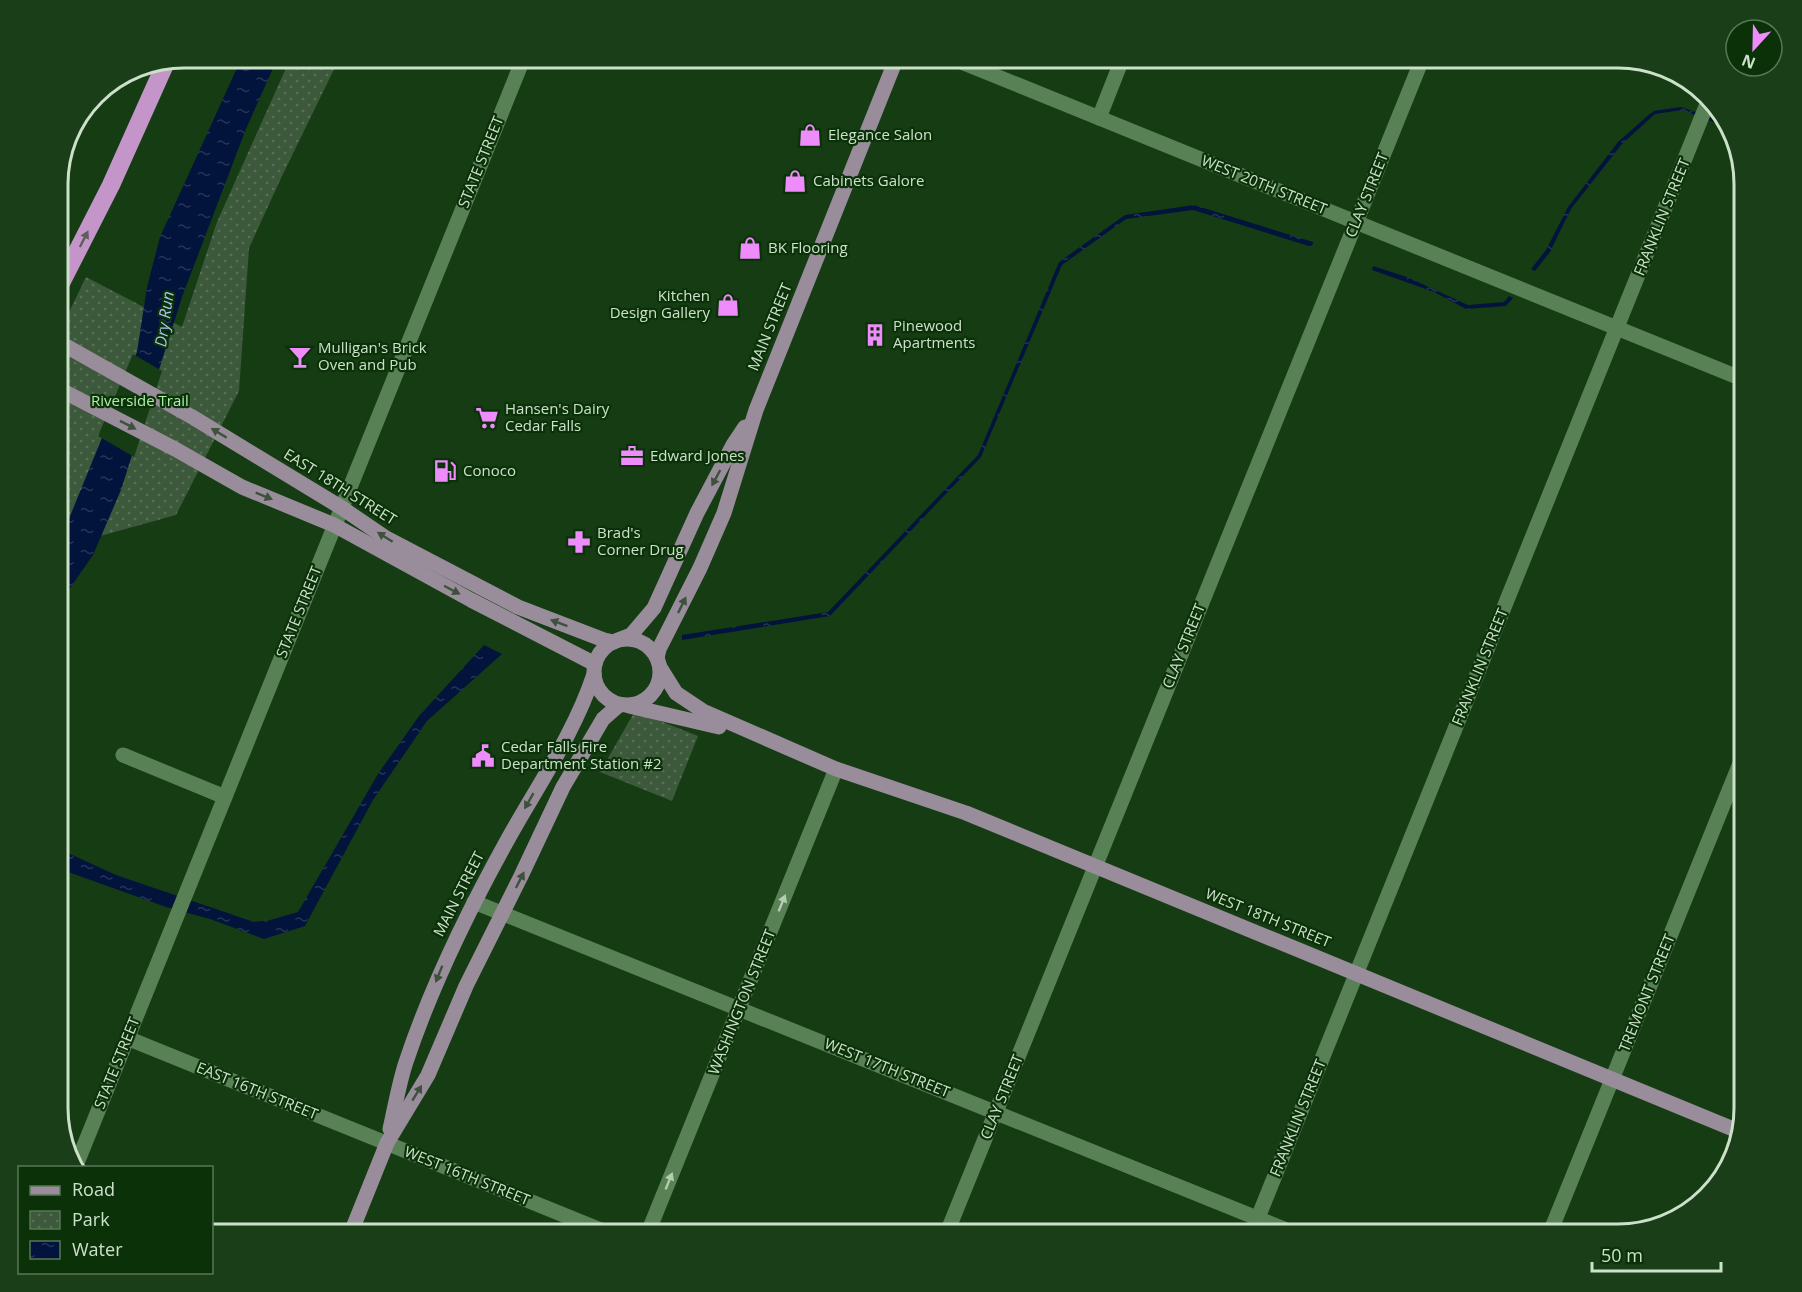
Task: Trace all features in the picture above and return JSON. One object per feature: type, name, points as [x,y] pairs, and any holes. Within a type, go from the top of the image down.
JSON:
[{"type":"highway","points":[[68,269],[111,185],[163,70]]},
{"type":"main road","name":"MAIN STREET","points":[[659,663],[659,649],[700,568],[724,513],[756,410],[893,68]]},
{"type":"main road","name":"EAST 18TH STREET","points":[[68,347],[194,418],[342,508],[386,538],[518,608],[604,640],[616,641]]},
{"type":"main road","points":[[68,394],[175,449],[242,487],[334,525],[594,669]]},
{"type":"main road","name":"MAIN STREET","points":[[616,641],[631,635],[654,608],[697,513],[733,445],[756,410]]},
{"type":"main road","points":[[630,639],[641,642],[650,648],[659,663],[660,680],[655,691],[639,704],[624,705],[601,693],[596,684],[594,669],[600,654],[608,645],[616,641],[630,639]]},
{"type":"main road","name":"WEST 18TH STREET","points":[[659,663],[676,693],[703,711],[781,747],[836,769],[966,813],[1732,1129]]},
{"type":"main road","name":"MAIN STREET","points":[[354,1224],[387,1143],[405,1064],[440,970],[526,806],[569,733],[585,699],[594,669]]},
{"type":"main road","name":"MAIN STREET","points":[[387,1143],[428,1075],[466,986],[563,787],[603,719],[624,705]]},
{"type":"main road","name":"WEST 18TH STREET","points":[[624,705],[704,722],[781,747]]},
{"type":"street","name":"STATE STREET","points":[[78,1159],[520,68]]},
{"type":"street","name":"WEST 20TH STREET","points":[[976,68],[1734,376]]},
{"type":"street","points":[[1099,118],[1119,68]]},
{"type":"street","name":"CLAY STREET","points":[[951,1224],[1419,68]]},
{"type":"street","name":"FRANKLIN STREET","points":[[1255,1224],[1706,107]]},
{"type":"street","points":[[123,755],[225,797]]},
{"type":"street","name":"WASHINGTON STREET","points":[[651,1224],[836,769]]},
{"type":"street","name":"TREMONT STREET","points":[[1554,1224],[1734,778]]},
{"type":"street","name":"WEST 17TH STREET","points":[[474,902],[1272,1224]]},
{"type":"street","name":"EAST 16TH STREET","points":[[127,1038],[387,1143]]},
{"type":"street","name":"WEST 16TH STREET","points":[[387,1143],[586,1224]]},
{"type":"green space","name":"Riverside Trail","points":[[286,68],[335,68],[249,248],[239,391],[176,515],[68,545],[68,314],[86,277],[182,327],[217,222]]},
{"type":"green space","points":[[635,711],[698,736],[672,801],[600,772]]},
{"type":"water","name":"Dry Run","points":[[237,68],[273,68],[246,129],[182,297],[121,490],[93,555],[68,591],[68,521],[137,352],[147,287],[160,237]]},
{"type":"water","points":[[1681,107],[1715,119],[1718,124],[1682,110],[1655,114],[1622,144],[1571,209],[1550,252],[1535,271],[1531,269],[1546,250],[1568,207],[1618,142],[1653,111]]},
{"type":"water","points":[[1194,205],[1313,242],[1312,247],[1193,210],[1126,219],[1062,265],[981,457],[830,616],[682,640],[682,635],[828,612],[978,455],[1059,262],[1125,215]]},
{"type":"water","points":[[1373,266],[1407,277],[1468,305],[1504,302],[1509,296],[1513,298],[1506,306],[1466,309],[1434,292],[1372,270]]},
{"type":"water","points":[[484,645],[502,654],[427,721],[373,800],[305,926],[264,939],[68,872],[68,853],[116,875],[254,922],[298,912],[378,774],[419,716]]},
{"type":"pier","points":[[133,354],[162,371],[134,457],[98,436]]},
{"type":"place","name":"Elegance Salon","points":[[810,135]]},
{"type":"place","name":"Cabinets Galore","points":[[795,181]]},
{"type":"place","name":"BK Flooring","points":[[750,248]]},
{"type":"place","name":"Kitchen Design Gallery","points":[[728,305]]},
{"type":"place","name":"Pinewood Apartments","points":[[875,335]]},
{"type":"place","name":"Mulligan's Brick Oven and Pub","points":[[300,357]]},
{"type":"place","name":"Hansen's Dairy Cedar Falls","points":[[487,418]]},
{"type":"place","name":"Edward Jones","points":[[632,456]]},
{"type":"place","name":"Conoco","points":[[445,471]]},
{"type":"place","name":"Brad's Corner Drug","points":[[579,542]]},
{"type":"place","name":"Cedar Falls Fire Department Station #2","points":[[483,756]]}]
